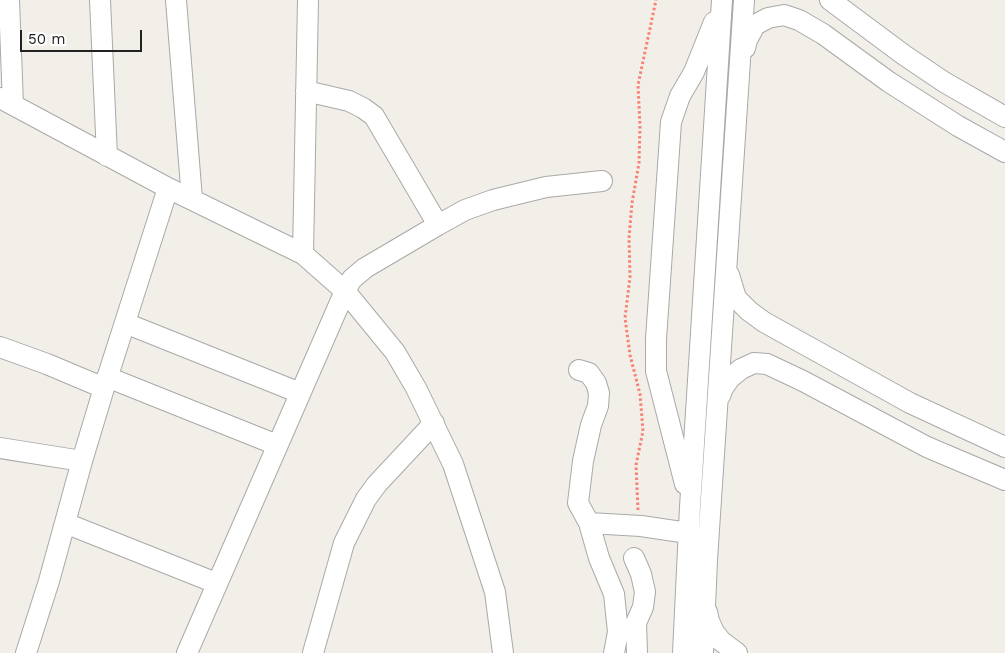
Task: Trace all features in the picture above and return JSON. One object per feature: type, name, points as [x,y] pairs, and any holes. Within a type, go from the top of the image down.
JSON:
[{"type":"street","points":[[9,0],[6,101],[168,188],[303,254],[345,291],[395,352],[416,388],[453,464],[495,592],[503,653]]},
{"type":"street","points":[[100,0],[107,156]]},
{"type":"street","points":[[176,0],[192,199]]},
{"type":"street","points":[[303,254],[308,0]]},
{"type":"street","points":[[683,653],[688,533],[720,0]]},
{"type":"street","points":[[690,507],[682,468],[656,371],[656,339],[672,122],[680,96],[694,72],[714,26],[720,0]]},
{"type":"street","points":[[703,653],[744,0]]},
{"type":"street","points":[[830,0],[944,82],[1005,116]]},
{"type":"street","points":[[739,72],[746,40],[755,25],[768,18],[784,14],[799,20],[823,34],[888,82],[958,126],[1005,152]]},
{"type":"street","points":[[306,91],[349,101],[374,116],[438,224]]},
{"type":"street","points":[[186,653],[345,291],[352,279],[365,268],[465,210],[493,200],[546,187],[602,181]]},
{"type":"street","points":[[26,653],[50,581],[82,461],[168,188]]},
{"type":"street","points":[[727,256],[729,277],[736,298],[764,322],[910,403],[1005,447]]},
{"type":"street","points":[[125,323],[300,393]]},
{"type":"street","points":[[0,347],[277,445]]},
{"type":"street","points":[[718,402],[722,388],[741,369],[754,363],[767,364],[927,446],[1005,480]]},
{"type":"street","points":[[579,370],[589,373],[596,383],[599,394],[598,406],[591,425],[583,461],[578,503],[588,523],[599,558],[614,594],[618,632],[614,653]]},
{"type":"street","points":[[313,653],[344,543],[366,499],[377,484],[434,423]]},
{"type":"street","points":[[0,448],[82,461]]},
{"type":"street","points":[[65,523],[216,583]]},
{"type":"street","points":[[588,523],[641,526],[688,533]]},
{"type":"street","points":[[634,558],[642,574],[645,592],[644,607],[636,623],[637,653]]},
{"type":"street","points":[[705,601],[709,621],[714,632],[721,641],[737,653]]},
{"type":"street","points":[[616,614],[636,623]]},
{"type":"path","points":[[641,526],[638,524],[636,465],[643,431],[640,394],[630,355],[625,318],[630,277],[629,238],[632,203],[639,163],[638,86],[656,0]]}]
